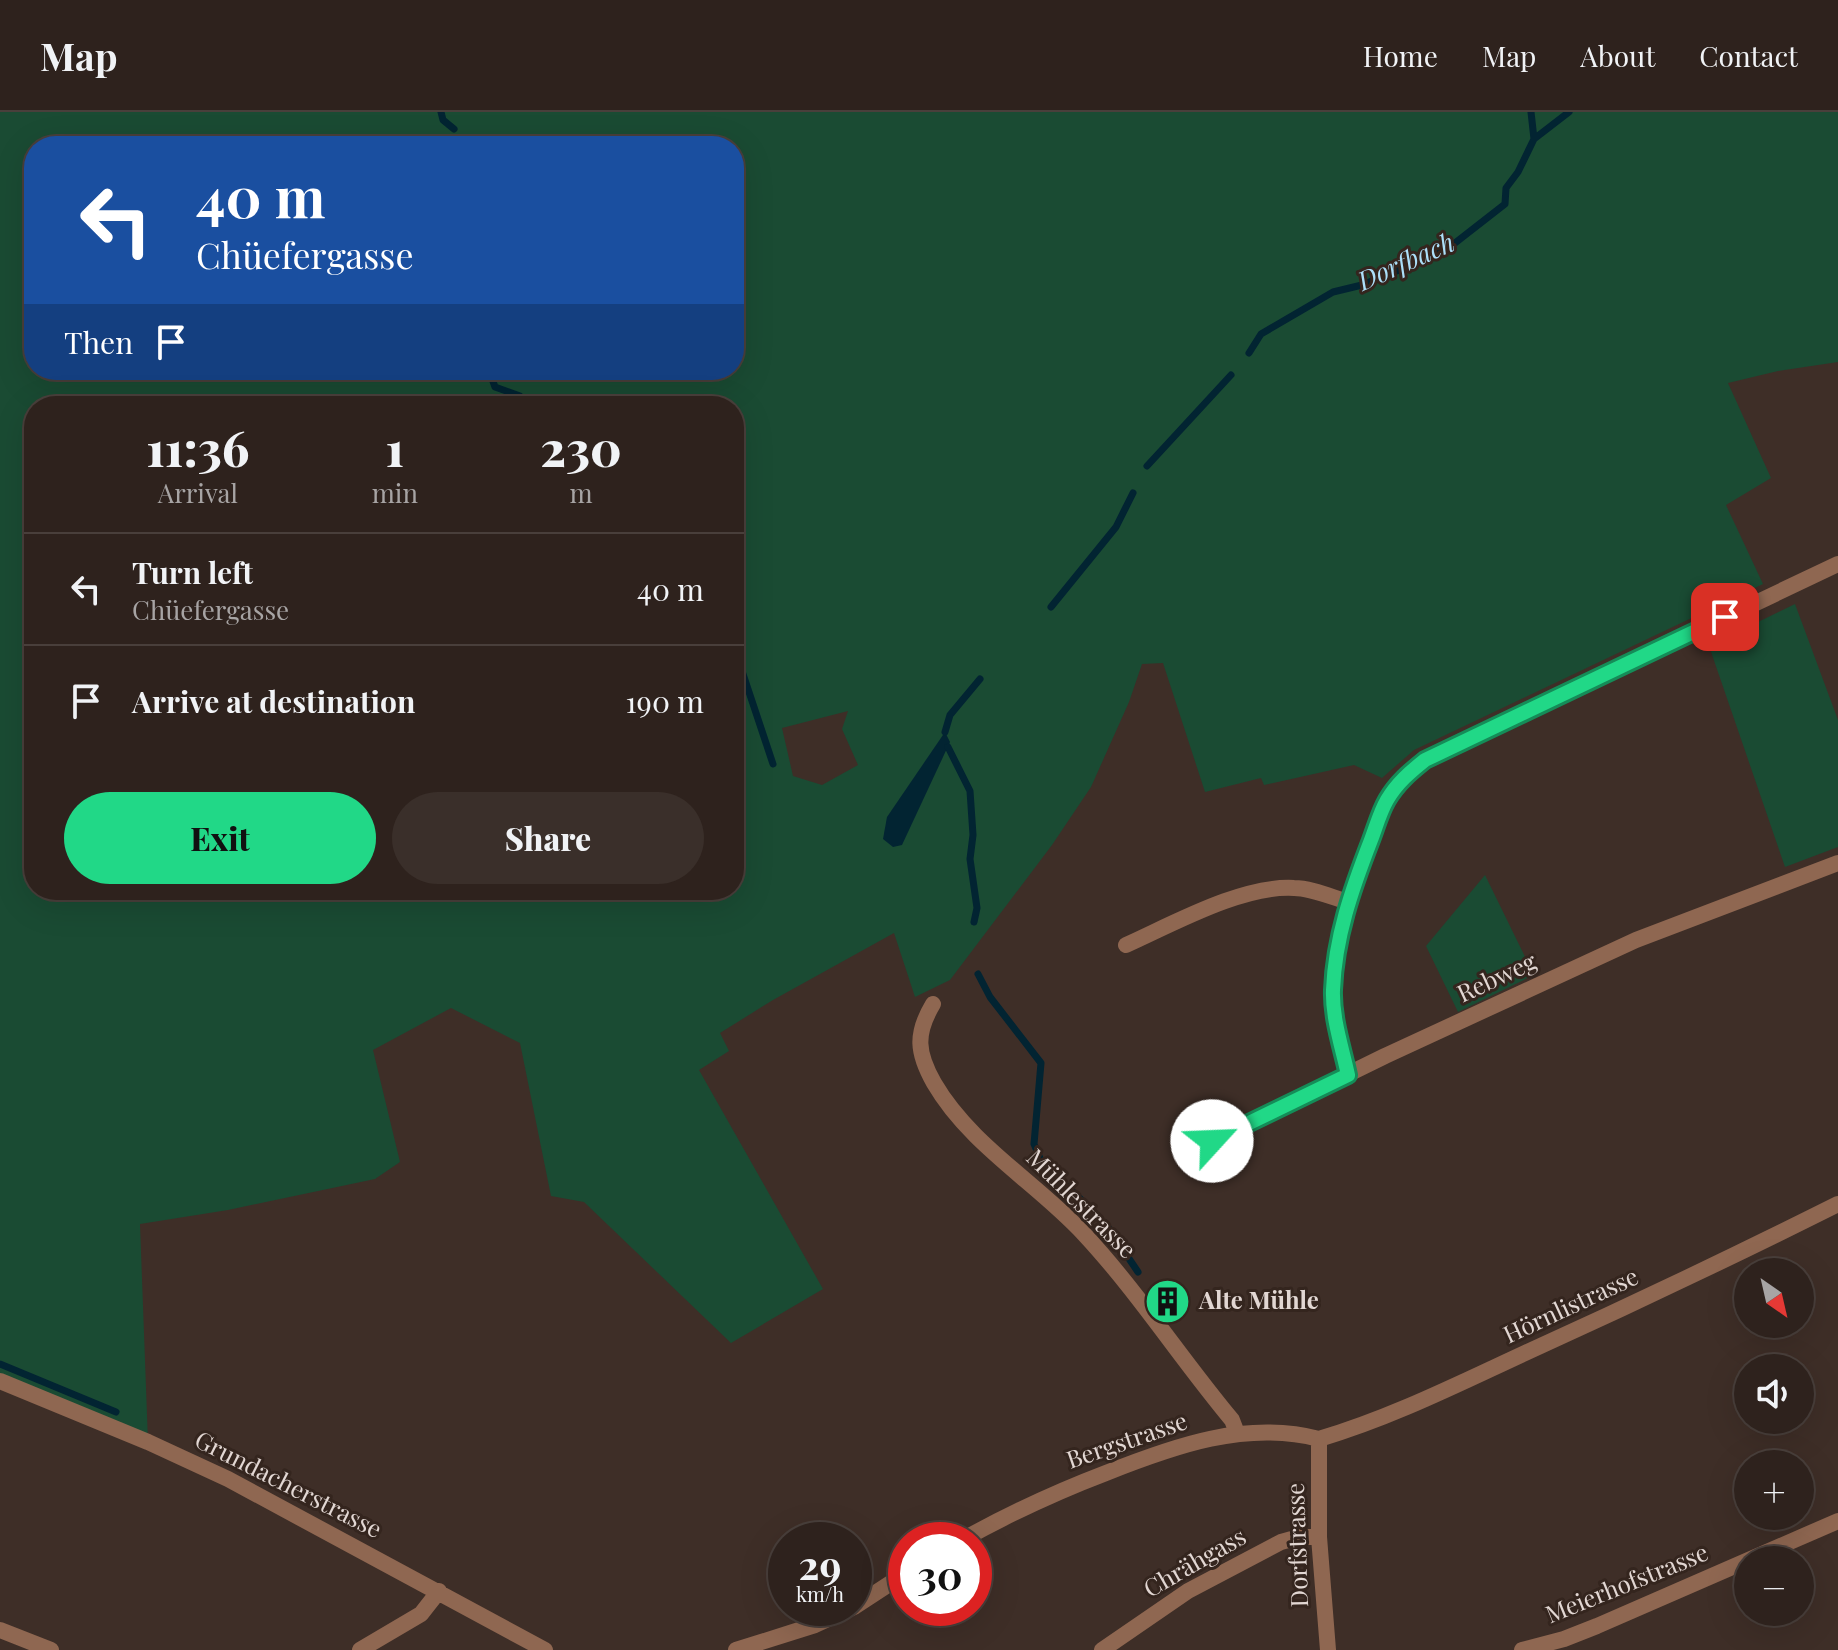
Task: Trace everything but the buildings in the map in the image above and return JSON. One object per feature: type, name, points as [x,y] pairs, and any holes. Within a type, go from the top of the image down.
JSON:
[{"type":"street","points":[[1348,1075],[1336,1026],[1333,992],[1337,953],[1348,902],[1386,802],[1402,779],[1425,760],[1838,564]]},
{"type":"street","name":"Rebweg","points":[[1183,1155],[1636,940],[1838,863]]},
{"type":"street","points":[[1126,945],[1228,901],[1276,888],[1297,887],[1348,902]]},
{"type":"street","name":"Mühlestrasse","points":[[933,1004],[921,1024],[922,1058],[948,1104],[970,1129],[1081,1230],[1109,1261],[1232,1420],[1237,1433]]},
{"type":"street","name":"Hörnlistrasse","points":[[1319,1439],[1362,1426],[1455,1385],[1696,1275],[1838,1204]]},
{"type":"street","name":"Grundacherstrasse","points":[[0,1381],[215,1473],[545,1650]]},
{"type":"street","name":"Bergstrasse","points":[[992,1523],[1015,1510],[1152,1455],[1202,1440],[1237,1433],[1298,1434],[1319,1439]]},
{"type":"street","name":"Dorfstrasse","points":[[1319,1439],[1319,1537],[1328,1650]]},
{"type":"street","name":"Meierhofstrasse","points":[[1522,1650],[1597,1626],[1838,1521]]},
{"type":"street","name":"Chrähgass","points":[[1102,1650],[1188,1591],[1281,1542],[1299,1537],[1319,1537]]},
{"type":"street","points":[[360,1650],[421,1614],[439,1591]]},
{"type":"street","points":[[736,1650],[812,1626]]},
{"type":"street","points":[[0,1630],[51,1650]]},
{"type":"green space","points":[[0,112],[1838,112],[1838,362],[1778,371],[1728,383],[1771,478],[1726,505],[1763,584],[1414,750],[1382,778],[1354,765],[1264,785],[1261,778],[1205,792],[1163,663],[1142,664],[1129,702],[1091,787],[1052,845],[950,980],[915,997],[894,933],[720,1033],[729,1051],[699,1070],[823,1289],[731,1343],[584,1202],[551,1196],[520,1043],[451,1008],[373,1050],[400,1162],[375,1179],[228,1210],[140,1224],[148,1442],[0,1381]],"holes":[[[848,711],[842,729],[858,765],[822,785],[793,776],[782,728]]]},
{"type":"green space","points":[[1795,604],[1838,720],[1838,847],[1785,867],[1709,646]]},
{"type":"green space","points":[[1485,875],[1534,975],[1458,1012],[1426,946]]},
{"type":"water","points":[[945,732],[950,742],[902,845],[893,847],[883,839],[887,817]]},
{"type":"waterway","points":[[441,112],[443,120],[454,129]]},
{"type":"waterway","points":[[1531,112],[1534,139]]},
{"type":"waterway","name":"Dorfbach","points":[[1249,353],[1261,334],[1333,292],[1362,285],[1421,261],[1455,243],[1505,204],[1506,188],[1518,172],[1534,139],[1569,112]]},
{"type":"waterway","points":[[1147,466],[1231,375]]},
{"type":"waterway","points":[[493,380],[495,387],[520,396]]},
{"type":"waterway","points":[[1051,607],[1116,527],[1133,493]]},
{"type":"waterway","points":[[744,677],[773,764]]},
{"type":"waterway","points":[[945,732],[950,715],[980,679]]},
{"type":"waterway","points":[[948,747],[970,791],[973,835],[970,859],[977,908],[974,922]]},
{"type":"waterway","points":[[978,974],[990,997],[1041,1063],[1034,1144],[1042,1163],[1089,1207]]},
{"type":"waterway","points":[[1105,1223],[1138,1272]]},
{"type":"waterway","points":[[0,1364],[116,1412]]},
{"type":"place","name":"Alte Mühle","points":[[1168,1301]]},
{"type":"route","points":[[1212,1141],[1348,1075],[1336,1026],[1333,992],[1337,953],[1357,876],[1386,802],[1402,779],[1425,760],[1725,617]]}]
